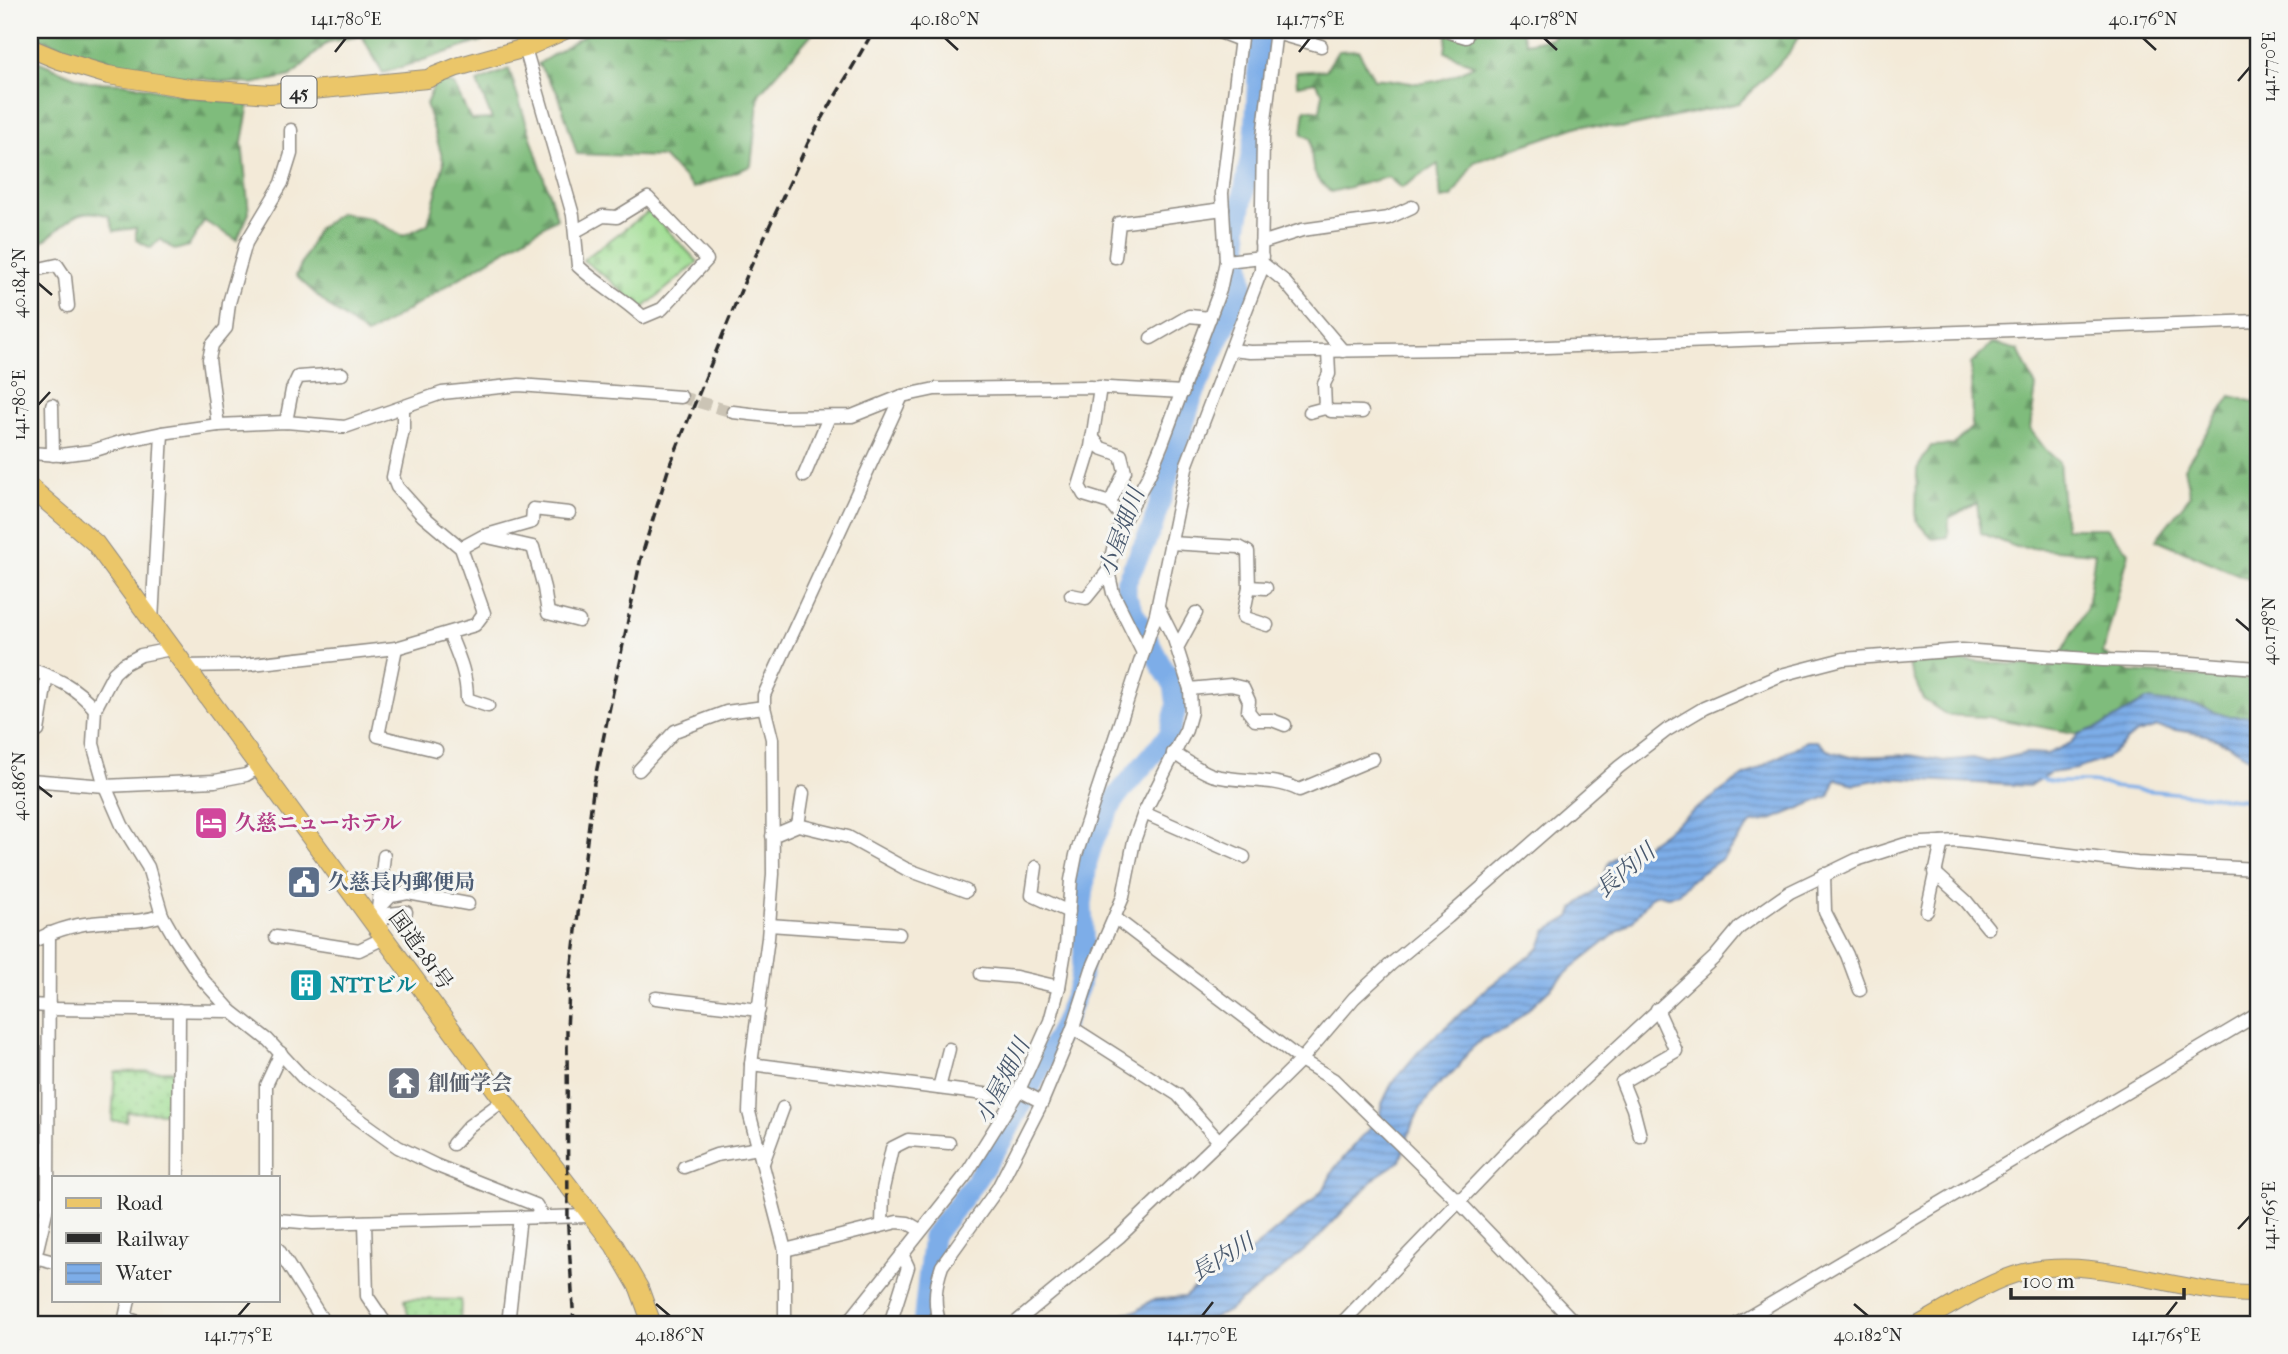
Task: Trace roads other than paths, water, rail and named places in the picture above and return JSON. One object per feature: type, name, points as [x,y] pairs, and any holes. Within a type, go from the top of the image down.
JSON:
[{"type":"highway","name":"45","points":[[30,48],[108,75],[190,88],[270,94],[426,79],[457,67],[525,48],[565,30]]},
{"type":"highway","name":"国道281号","points":[[30,486],[95,543],[171,649],[379,925],[627,1266],[639,1287],[652,1324]]},
{"type":"main road","points":[[1919,1324],[1998,1282],[2022,1272],[2045,1268],[2094,1270],[2228,1292],[2258,1294]]},
{"type":"street","points":[[1071,595],[1086,598],[1108,570],[1117,532],[1149,475],[1183,392],[1230,261],[1222,193],[1241,35],[1214,30]]},
{"type":"street","points":[[1442,30],[1466,37]]},
{"type":"street","points":[[847,1324],[965,1176],[1021,1091],[1050,1021],[1066,945],[1071,880],[1076,855],[1157,610],[1186,464],[1261,271],[1259,259],[1263,137],[1276,31],[1321,46]]},
{"type":"street","points":[[525,48],[573,215],[578,266],[594,281],[623,298],[643,317],[662,309],[707,260],[648,198],[617,217],[603,216],[576,231]]},
{"type":"street","points":[[218,425],[209,359],[212,345],[226,328],[229,303],[246,243],[282,183],[291,155],[291,130]]},
{"type":"street","points":[[1261,243],[1302,230],[1388,218],[1412,206]]},
{"type":"street","points":[[1115,257],[1119,223],[1223,209]]},
{"type":"street","points":[[1230,261],[1259,259],[1283,280],[1343,351]]},
{"type":"street","points":[[30,271],[57,265],[65,277],[68,306]]},
{"type":"street","points":[[1151,338],[1189,316],[1210,318]]},
{"type":"street","points":[[1232,350],[1250,352],[1520,348],[2258,321]]},
{"type":"street","points":[[1325,408],[1324,384],[1329,374],[1328,351]]},
{"type":"street","points":[[286,422],[292,390],[298,377],[342,374]]},
{"type":"street","points":[[30,453],[92,451],[162,433],[218,425],[286,422],[345,427],[442,393],[519,386],[681,397]]},
{"type":"street","points":[[733,412],[776,418],[852,416],[902,396],[935,389],[1100,387],[1183,392]]},
{"type":"street","points":[[1100,387],[1092,437],[1079,486],[1084,495],[1110,503],[1124,520]]},
{"type":"street","points":[[785,1324],[785,1250],[749,1112],[751,1064],[773,874],[772,740],[764,708],[764,695],[902,396]]},
{"type":"street","points":[[52,405],[53,454]]},
{"type":"street","points":[[184,666],[243,665],[396,648],[475,625],[484,613],[461,548],[424,516],[397,487],[393,477],[403,430],[402,408]]},
{"type":"street","points":[[1310,412],[1325,408],[1331,411],[1362,412]]},
{"type":"street","points":[[804,476],[829,417]]},
{"type":"street","points":[[152,622],[162,433]]},
{"type":"street","points":[[1092,437],[1101,448],[1121,455],[1125,471],[1110,503]]},
{"type":"street","points":[[461,548],[483,536],[532,522],[533,509],[569,513]]},
{"type":"street","points":[[483,536],[533,547],[548,613],[579,621]]},
{"type":"street","points":[[1170,543],[1239,547],[1248,552],[1249,587],[1243,617],[1267,625]]},
{"type":"street","points":[[1108,570],[1113,593],[1145,649]]},
{"type":"street","points":[[1249,587],[1266,588]]},
{"type":"street","points":[[940,1324],[935,1298],[942,1266],[998,1188],[1040,1101],[1073,1028],[1092,969],[1123,897],[1134,841],[1144,813],[1186,730],[1191,712],[1190,689],[1177,648],[1157,610]]},
{"type":"street","points":[[1177,648],[1196,613]]},
{"type":"street","points":[[449,633],[463,666],[467,699],[488,706]]},
{"type":"street","points":[[396,648],[378,736],[436,750]]},
{"type":"street","points":[[171,649],[141,654],[114,673],[95,709],[93,744],[122,825],[148,867],[162,915],[175,938],[203,980],[232,1011],[281,1053],[306,1081],[398,1147],[435,1165],[536,1205],[543,1217]]},
{"type":"street","points":[[1014,1324],[1119,1237],[1301,1060],[1354,998],[1391,964],[1619,767],[1667,730],[1704,708],[1781,675],[1843,659],[1962,650],[2258,668]]},
{"type":"street","points":[[30,670],[47,675],[80,692],[95,709]]},
{"type":"street","points":[[38,731],[47,675]]},
{"type":"street","points":[[1190,689],[1231,685],[1243,688],[1249,701],[1248,711],[1255,720],[1272,720],[1285,725]]},
{"type":"street","points":[[639,769],[675,731],[726,712],[764,708]]},
{"type":"street","points":[[1173,752],[1210,774],[1251,782],[1288,784],[1299,790],[1373,759]]},
{"type":"street","points":[[30,780],[106,786],[215,781],[246,775],[259,767]]},
{"type":"street","points":[[798,825],[803,793]]},
{"type":"street","points":[[1144,813],[1244,857]]},
{"type":"street","points":[[772,836],[798,825],[848,837],[905,869],[966,891]]},
{"type":"street","points":[[1341,1324],[1521,1137],[1715,957],[1740,927],[1790,892],[1824,874],[1856,860],[1906,844],[1957,841],[2137,863],[2258,869]]},
{"type":"street","points":[[1927,911],[1942,842]]},
{"type":"street","points":[[379,925],[384,856]]},
{"type":"street","points":[[1036,867],[1032,895],[1069,912]]},
{"type":"street","points":[[1934,872],[1966,901],[1988,928]]},
{"type":"street","points":[[1824,874],[1825,912],[1847,955],[1860,990]]},
{"type":"street","points":[[379,925],[391,896],[408,892],[468,904]]},
{"type":"street","points":[[276,937],[359,950],[389,914],[406,912]]},
{"type":"street","points":[[30,943],[49,933],[91,923],[139,922],[162,915]]},
{"type":"street","points":[[1115,918],[1301,1060],[1334,1080],[1460,1203],[1576,1324]]},
{"type":"street","points":[[769,925],[899,934]]},
{"type":"street","points":[[30,1279],[51,1203],[49,933]]},
{"type":"street","points":[[981,974],[1016,977],[1059,987]]},
{"type":"street","points":[[656,998],[759,1010]]},
{"type":"street","points":[[30,1005],[232,1011]]},
{"type":"street","points":[[1640,1136],[1622,1083],[1675,1051],[1657,1009]]},
{"type":"street","points":[[177,1176],[179,1010]]},
{"type":"street","points":[[1737,1324],[2258,1014]]},
{"type":"street","points":[[1073,1028],[1178,1095],[1219,1141]]},
{"type":"street","points":[[939,1088],[948,1049]]},
{"type":"street","points":[[265,1176],[266,1085],[281,1053]]},
{"type":"street","points":[[751,1064],[1000,1096]]},
{"type":"street","points":[[1021,1091],[1040,1101]]},
{"type":"street","points":[[453,1144],[469,1126],[504,1100]]},
{"type":"street","points":[[763,1163],[783,1108]]},
{"type":"street","points":[[882,1225],[883,1189],[892,1149],[908,1140],[949,1143]]},
{"type":"street","points":[[684,1167],[716,1155],[759,1148]]},
{"type":"street","points":[[30,1202],[51,1203]]},
{"type":"street","points":[[280,1220],[313,1223],[591,1216]]},
{"type":"street","points":[[508,1324],[520,1217]]},
{"type":"street","points":[[365,1222],[367,1296],[386,1324]]},
{"type":"street","points":[[785,1250],[897,1222],[908,1223],[920,1230]]},
{"type":"street","points":[[280,1252],[325,1324]]},
{"type":"street","points":[[890,1324],[908,1267],[902,1254]]},
{"type":"street","points":[[35,1256],[52,1261]]},
{"type":"street","points":[[129,1302],[125,1318],[145,1324]]},
{"type":"water","name":"長内川","points":[[2146,700],[2198,706],[2226,716],[2258,716],[2258,763],[2206,735],[2157,727],[2135,734],[2105,759],[2077,769],[2050,773],[2029,786],[1887,778],[1854,784],[1836,779],[1829,796],[1771,820],[1752,823],[1723,858],[1691,880],[1678,894],[1652,896],[1634,919],[1572,968],[1506,1030],[1482,1039],[1468,1052],[1458,1068],[1436,1087],[1421,1108],[1412,1125],[1400,1161],[1377,1176],[1311,1245],[1228,1311],[1201,1324],[1105,1324],[1124,1313],[1137,1311],[1152,1300],[1184,1297],[1223,1266],[1245,1256],[1316,1197],[1325,1187],[1334,1169],[1380,1116],[1381,1106],[1392,1083],[1420,1050],[1481,993],[1540,948],[1546,931],[1570,917],[1574,908],[1599,887],[1609,862],[1635,844],[1646,845],[1734,782],[1807,741],[1817,741],[1827,750],[1850,757],[1910,755],[1944,761],[1973,758],[1988,762],[2027,753],[2047,754],[2071,743],[2079,734],[2104,725]]},
{"type":"waterway","name":"小屋畑川","points":[[923,1324],[933,1236],[1003,1139],[1063,1025],[1079,986],[1084,955],[1082,905],[1087,862],[1094,839],[1116,797],[1169,735],[1177,706],[1174,685],[1126,597],[1126,582],[1152,528],[1192,398],[1243,287],[1237,228],[1255,135],[1260,30]]},
{"type":"waterway","points":[[2036,777],[2054,782],[2093,782],[2112,787],[2258,801]]},
{"type":"tunnel","points":[[681,397],[733,412]]},
{"type":"railway","points":[[574,1324],[568,1228],[569,988],[594,783],[641,558],[669,467],[750,268],[808,143],[874,30]]},
{"type":"place","name":"久慈ニューホテル","points":[[211,823]]},
{"type":"place","name":"久慈長内郵便局","points":[[304,882]]},
{"type":"place","name":"NTTビル","points":[[306,985]]},
{"type":"place","name":"創価学会","points":[[404,1083]]}]
